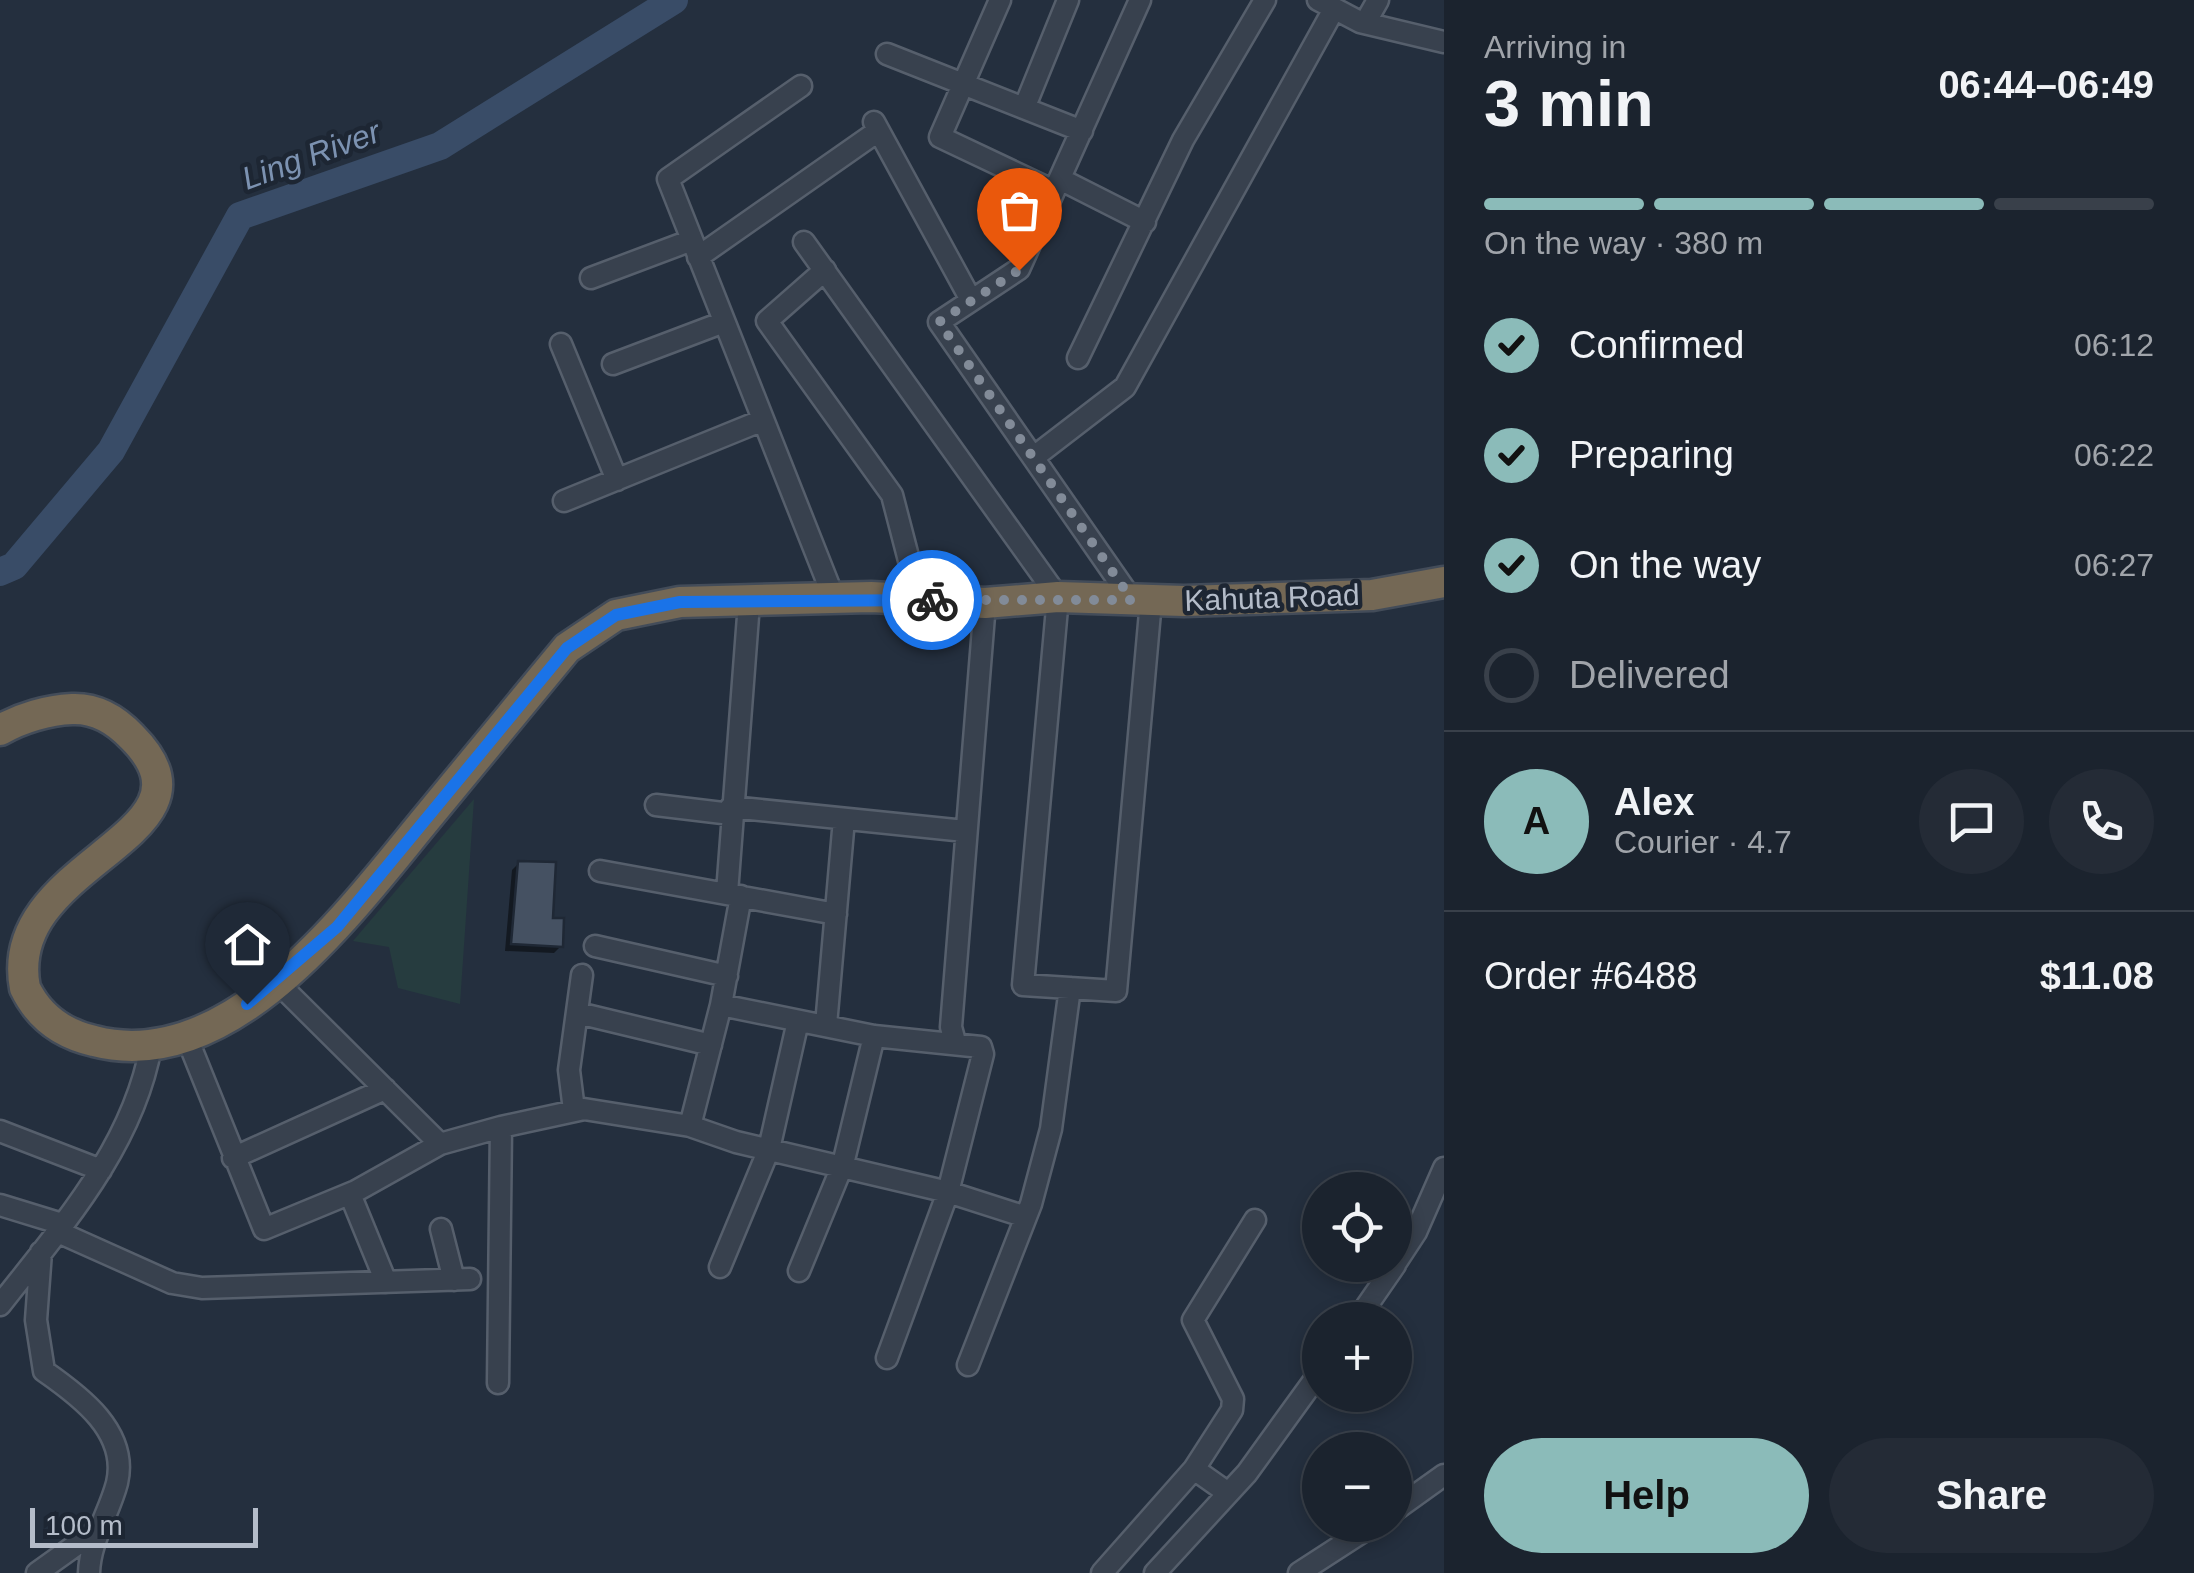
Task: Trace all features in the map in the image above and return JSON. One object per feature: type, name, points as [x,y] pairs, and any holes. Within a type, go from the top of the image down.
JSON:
[{"type":"highway","name":"Kahuta Road","points":[[0,730],[32,717],[77,708],[119,724],[147,754],[154,783],[143,813],[49,888],[28,910],[18,931],[15,954],[33,1002],[64,1031],[122,1047],[150,1046],[186,1038],[213,1026],[276,981],[337,927],[567,648],[616,615],[680,602],[985,603],[1058,597],[1142,601],[1372,595],[1444,582]]},
{"type":"street","points":[[1000,0],[940,137],[944,142],[1146,222]]},
{"type":"street","points":[[1026,106],[1068,0]]},
{"type":"street","points":[[804,242],[1058,597],[1023,984],[1116,992],[1142,601],[939,322],[1019,270],[1140,0]]},
{"type":"street","points":[[1078,358],[1184,140],[1265,0]]},
{"type":"street","points":[[1365,23],[1378,0]]},
{"type":"street","points":[[1034,457],[1125,387],[1326,4],[1365,23],[1442,37]]},
{"type":"street","points":[[886,54],[1082,131]]},
{"type":"street","points":[[801,86],[668,179],[835,602]]},
{"type":"street","points":[[591,278],[695,249],[876,126],[971,300]]},
{"type":"street","points":[[826,270],[767,321],[892,495],[919,600]]},
{"type":"street","points":[[613,364],[724,322]]},
{"type":"street","points":[[561,344],[617,480]]},
{"type":"street","points":[[564,501],[763,420]]},
{"type":"street","points":[[690,1126],[726,976],[734,894],[731,810],[749,603]]},
{"type":"street","points":[[954,1042],[951,1027],[985,603]]},
{"type":"street","points":[[656,805],[965,830]]},
{"type":"street","points":[[826,1026],[844,819]]},
{"type":"street","points":[[600,871],[836,914]]},
{"type":"street","points":[[595,946],[726,976]]},
{"type":"street","points":[[574,1110],[570,1070],[582,975]]},
{"type":"street","points":[[276,981],[440,1144]]},
{"type":"street","points":[[968,1366],[1023,1216],[1031,1204],[1050,1129],[1070,988]]},
{"type":"street","points":[[722,1005],[874,1036],[981,1048],[983,1054],[948,1192],[886,1358]]},
{"type":"street","points":[[578,1012],[711,1046]]},
{"type":"street","points":[[720,1267],[769,1149],[798,1022]]},
{"type":"street","points":[[800,1272],[842,1164],[874,1036]]},
{"type":"street","points":[[186,1038],[264,1229],[350,1194],[440,1144],[574,1110],[612,1111],[690,1126],[948,1192],[1023,1216]]},
{"type":"street","points":[[0,1306],[8,1282],[41,1252],[101,1170],[124,1127],[150,1046]]},
{"type":"street","points":[[233,1158],[385,1090]]},
{"type":"street","points":[[498,1382],[500,1127]]},
{"type":"street","points":[[0,1132],[101,1170]]},
{"type":"street","points":[[1412,1238],[1444,1168]]},
{"type":"street","points":[[350,1194],[386,1282]]},
{"type":"street","points":[[0,1206],[59,1228],[172,1283],[218,1288],[462,1279],[441,1228]]},
{"type":"street","points":[[1102,1573],[1194,1469],[1227,1420],[1233,1399],[1193,1320],[1255,1220]]},
{"type":"street","points":[[41,1252],[36,1320],[44,1371],[93,1409],[110,1433],[118,1456],[118,1481],[90,1551],[89,1573]]},
{"type":"street","points":[[1159,1572],[1228,1494],[1302,1396]]},
{"type":"street","points":[[1194,1469],[1228,1494]]},
{"type":"street","points":[[1412,1498],[1444,1475]]},
{"type":"street","points":[[37,1573],[99,1529]]},
{"type":"street","points":[[1299,1573],[1347,1542]]},
{"type":"green space","points":[[474,799],[460,1004],[398,988],[389,947],[353,941]]},
{"type":"building","points":[[518,861],[556,862],[553,918],[564,918],[563,947],[511,944]]},
{"type":"waterway","name":"Ling River","points":[[0,572],[14,566],[111,451],[240,216],[440,146],[674,0]]},
{"type":"way so far","points":[[932,600],[1132,600],[939,322],[1019,270]]},
{"type":"route","points":[[247,1004],[337,927],[567,648],[616,615],[680,602],[932,600]]}]
